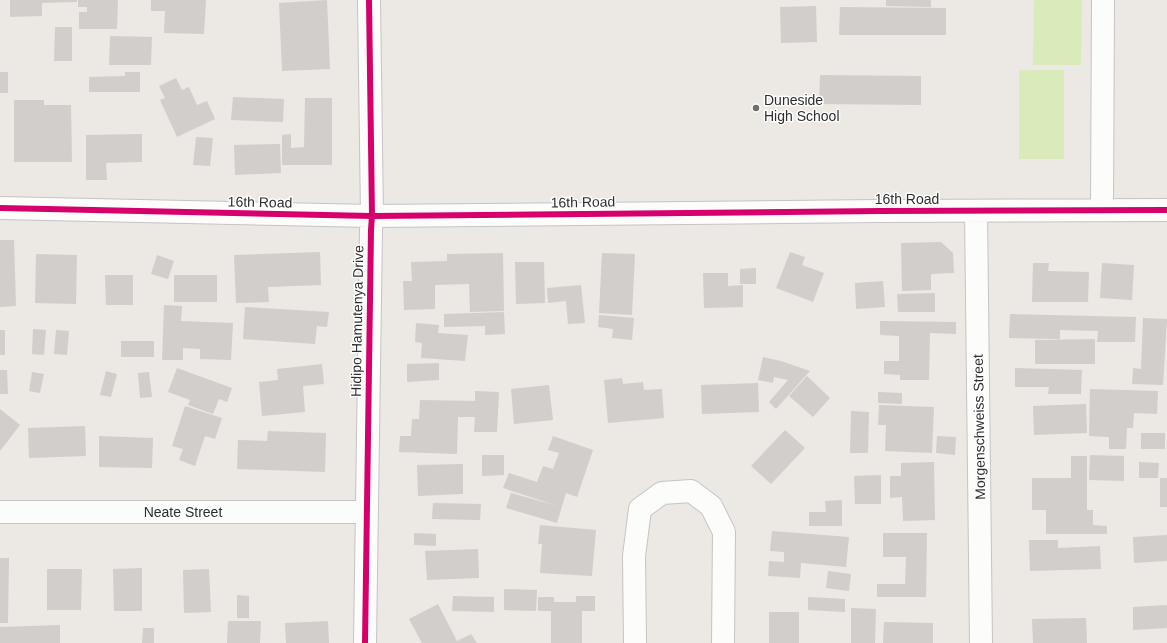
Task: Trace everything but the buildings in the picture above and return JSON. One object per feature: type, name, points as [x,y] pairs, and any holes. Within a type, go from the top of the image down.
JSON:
[{"type":"street","name":"Hidipo Hamutenya Drive","points":[[365,643],[372,216],[369,0]]},
{"type":"street","points":[[1102,210],[1103,0]]},
{"type":"street","name":"16th Road","points":[[0,208],[372,216],[1167,210]]},
{"type":"street","name":"Morgenschweiss Street","points":[[976,211],[980,643]]},
{"type":"street","points":[[635,643],[634,556],[640,509],[662,493],[690,491],[711,506],[724,532],[724,643]]},
{"type":"street","name":"Neate Street","points":[[0,512],[366,512]]},
{"type":"green space","points":[[1034,0],[1082,0],[1081,65],[1033,65]]},
{"type":"green space","points":[[1019,70],[1064,70],[1064,159],[1019,159]]},
{"type":"cycle path","points":[[365,643],[372,216],[369,0]]},
{"type":"cycle path","points":[[0,208],[372,216],[1167,210]]},
{"type":"place","name":"Duneside High School","points":[[756,108]]}]
